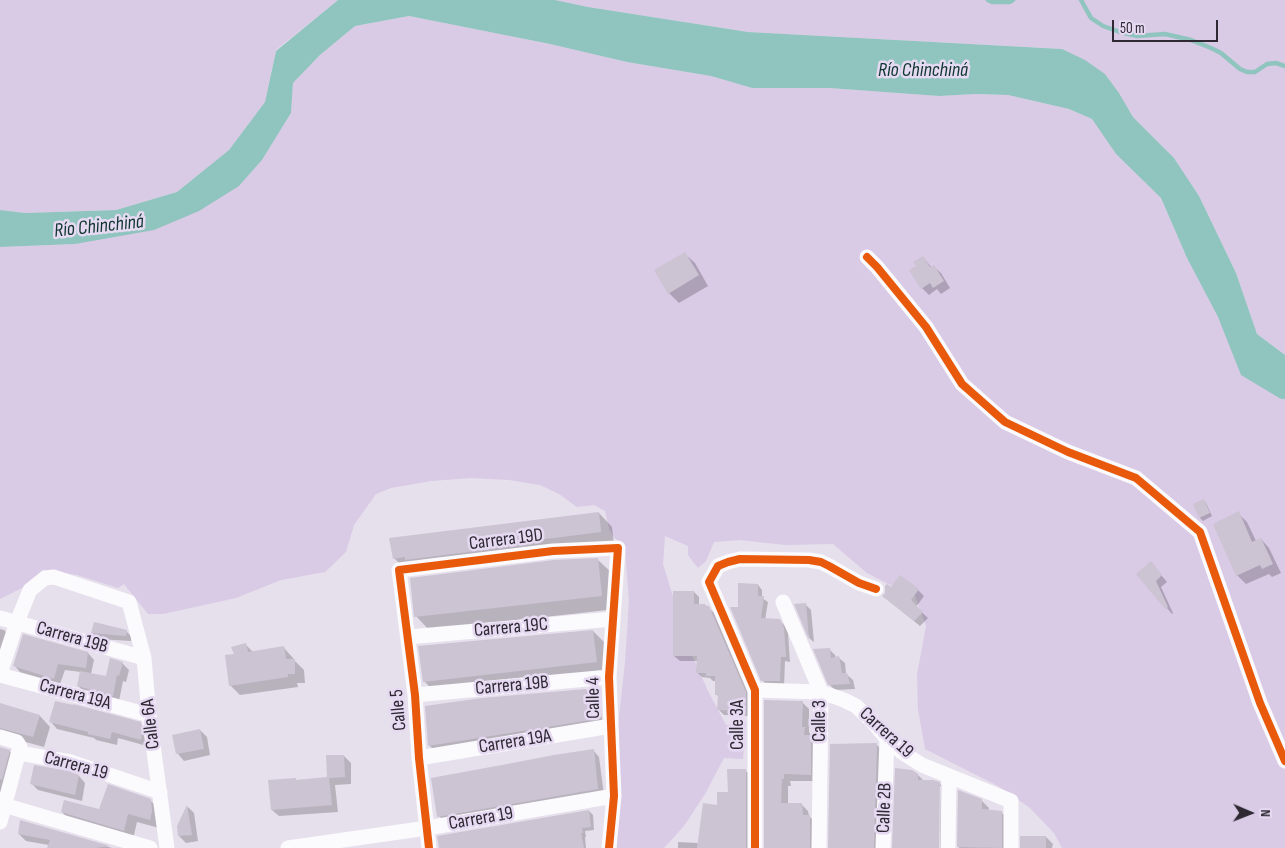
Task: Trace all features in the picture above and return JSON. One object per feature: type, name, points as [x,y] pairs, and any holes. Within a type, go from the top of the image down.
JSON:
[{"type":"street","points":[[867,257],[878,267],[926,327],[962,384],[1005,422],[1068,452],[1136,478],[1200,532],[1260,703],[1285,761]]},
{"type":"street","name":"Carrera 19D","points":[[399,570],[553,551],[618,548]]},
{"type":"street","name":"Calle 4","points":[[609,848],[614,796],[609,677],[618,548]]},
{"type":"street","name":"Calle 3A","points":[[755,848],[755,690],[709,582],[718,566],[728,562],[740,560],[809,560],[820,562],[876,589]]},
{"type":"street","name":"Calle 5","points":[[399,570],[415,695],[419,758],[429,848]]},
{"type":"street","name":"Calle 6A","points":[[17,622],[30,590],[45,578],[54,577],[129,602],[144,658],[149,714],[167,848]]},
{"type":"street","name":"Calle 3","points":[[783,602],[821,692],[819,848]]},
{"type":"street","name":"Carrera 19B","points":[[0,618],[144,658]]},
{"type":"street","name":"Carrera 19C","points":[[408,637],[613,619]]},
{"type":"street","points":[[0,675],[17,622]]},
{"type":"street","name":"Carrera 19A","points":[[0,675],[149,714]]},
{"type":"street","name":"Carrera 19B","points":[[415,695],[609,677]]},
{"type":"street","name":"Carrera 19","points":[[755,690],[821,692],[844,700],[856,706],[887,739],[903,753],[922,765],[1011,801],[1011,848]]},
{"type":"street","name":"Carrera 19A","points":[[419,758],[611,726]]},
{"type":"street","name":"Carrera 19","points":[[0,737],[17,742],[20,747],[19,753],[71,762],[160,792]]},
{"type":"street","name":"Calle 2B","points":[[883,848],[887,739]]},
{"type":"street","points":[[0,822],[2,805],[19,753]]},
{"type":"street","points":[[948,848],[949,776]]},
{"type":"street","name":"Carrera 19","points":[[296,847],[368,842],[427,828],[614,796]]},
{"type":"street","points":[[2,805],[150,848]]},
{"type":"shaded area","points":[[0,0],[338,0],[276,50],[265,102],[229,150],[177,192],[116,210],[25,213],[0,210]]},
{"type":"shaded area","points":[[555,0],[1285,0],[1285,355],[1257,334],[1236,273],[1199,196],[1174,158],[1133,117],[1105,74],[1062,49],[748,32],[588,7]]},
{"type":"shaded area","points":[[409,16],[550,44],[627,62],[711,76],[752,88],[829,88],[939,96],[1008,95],[1069,109],[1092,119],[1116,154],[1161,198],[1187,258],[1218,317],[1281,399],[1285,399],[1285,848],[1062,848],[1054,833],[1030,808],[998,786],[925,749],[918,709],[917,675],[926,626],[914,593],[892,586],[867,573],[833,544],[785,545],[740,540],[714,542],[706,561],[698,568],[688,555],[688,546],[665,536],[663,564],[689,649],[726,725],[746,723],[743,759],[724,758],[705,794],[684,826],[664,848],[616,848],[621,795],[618,726],[629,601],[625,549],[609,529],[605,511],[594,505],[577,507],[559,494],[540,485],[509,480],[471,478],[431,481],[391,488],[376,494],[354,525],[346,552],[325,572],[281,580],[236,598],[163,614],[148,614],[124,584],[118,588],[77,575],[42,570],[32,583],[0,599],[0,247],[76,244],[239,186],[262,160],[291,113],[293,83],[320,55],[355,26]]},
{"type":"water","name":"Río Chinchiná","points":[[338,0],[555,0],[588,7],[748,32],[1062,49],[1085,60],[1105,74],[1133,117],[1174,158],[1199,196],[1236,273],[1257,334],[1285,355],[1285,399],[1281,399],[1241,375],[1218,317],[1187,258],[1161,198],[1116,154],[1092,119],[1069,109],[1008,95],[939,96],[829,88],[752,88],[711,76],[627,62],[550,44],[409,16],[355,26],[320,55],[293,83],[291,113],[262,160],[239,186],[199,211],[154,230],[75,244],[0,247],[0,210],[25,213],[116,210],[177,192],[229,150],[265,102],[276,51]]},
{"type":"building","points":[[685,252],[699,275],[668,294],[654,270]]},
{"type":"building","points":[[923,256],[930,267],[934,265],[944,281],[933,288],[930,283],[921,289],[909,270],[916,266],[913,262]]},
{"type":"building","points":[[1204,499],[1210,513],[1199,518],[1193,504]]},
{"type":"building","points":[[1239,511],[1252,542],[1261,538],[1273,564],[1262,569],[1260,565],[1236,576],[1213,524]]},
{"type":"building","points":[[599,512],[601,532],[514,543],[515,546],[405,560],[405,557],[393,559],[389,538]]},
{"type":"building","points":[[598,558],[602,596],[414,617],[410,578],[554,560]]},
{"type":"building","points":[[1151,561],[1162,575],[1156,581],[1168,607],[1165,609],[1136,574]]},
{"type":"building","points":[[900,575],[919,589],[911,600],[923,612],[914,621],[882,596],[885,593],[885,586],[887,584],[891,587]]},
{"type":"building","points":[[738,583],[758,584],[758,596],[764,596],[761,618],[780,619],[784,628],[786,657],[781,657],[780,681],[761,681],[730,607],[738,607]]},
{"type":"building","points":[[673,591],[694,591],[694,604],[709,606],[746,692],[746,711],[717,710],[718,695],[715,695],[715,676],[706,676],[706,673],[696,673],[697,656],[673,656]]},
{"type":"building","points":[[806,603],[809,640],[794,604]]},
{"type":"building","points":[[94,622],[127,630],[126,636],[91,633]]},
{"type":"building","points":[[593,630],[597,662],[423,682],[418,646]]},
{"type":"building","points":[[23,634],[88,652],[86,668],[58,664],[54,679],[13,666]]},
{"type":"building","points":[[246,643],[248,652],[284,646],[286,659],[295,659],[295,674],[288,674],[288,677],[229,686],[225,655],[234,654],[231,647]]},
{"type":"building","points":[[830,648],[831,658],[839,656],[842,673],[847,673],[850,684],[828,685],[813,649]]},
{"type":"building","points":[[110,658],[123,662],[119,676],[117,675],[113,696],[77,686],[80,671],[106,676]]},
{"type":"building","points":[[586,689],[591,720],[428,746],[425,706],[482,698]]},
{"type":"building","points":[[764,700],[803,701],[802,727],[805,727],[804,735],[811,735],[811,775],[784,774],[781,803],[802,803],[803,815],[810,815],[810,848],[764,848]]},
{"type":"building","points":[[55,701],[141,722],[141,740],[112,732],[110,739],[49,722]]},
{"type":"building","points":[[0,703],[40,715],[33,737],[0,728]]},
{"type":"building","points":[[200,729],[204,749],[176,754],[172,735]]},
{"type":"building","points":[[877,743],[874,848],[828,848],[830,744]]},
{"type":"building","points":[[0,747],[10,750],[2,780],[0,779]]},
{"type":"building","points":[[594,749],[598,789],[437,817],[431,778]]},
{"type":"building","points":[[326,755],[344,755],[345,777],[329,778],[332,805],[271,810],[268,780],[327,777]]},
{"type":"building","points":[[34,765],[69,771],[79,775],[75,795],[30,784]]},
{"type":"building","points":[[895,768],[912,770],[918,774],[918,780],[940,782],[939,848],[892,848]]},
{"type":"building","points":[[727,769],[746,769],[746,848],[697,848],[703,803],[717,805],[717,792],[728,792]]},
{"type":"building","points":[[108,784],[151,799],[152,811],[150,820],[128,814],[124,831],[61,812],[64,800],[99,809]]},
{"type":"building","points":[[958,790],[982,799],[982,809],[1002,811],[1002,848],[957,847]]},
{"type":"building","points":[[187,805],[192,835],[178,836],[177,826]]},
{"type":"building","points":[[589,810],[591,827],[582,828],[583,833],[581,833],[584,848],[439,848],[437,836]]},
{"type":"building","points":[[20,820],[110,846],[96,848],[47,848],[50,840],[18,834]]},
{"type":"building","points":[[1020,836],[1046,836],[1046,848],[1020,848]]},
{"type":"waterway","points":[[988,0],[992,2],[1010,2],[1013,0]]},
{"type":"waterway","points":[[1081,0],[1091,18],[1103,26],[1120,32],[1137,36],[1165,34],[1191,40],[1221,53],[1240,69],[1247,72],[1255,72],[1267,64],[1276,63],[1285,66]]},
{"type":"cycle path","points":[[867,257],[926,327],[962,384],[1005,422],[1068,452],[1136,478],[1200,532],[1260,703],[1285,761]]},
{"type":"cycle path","points":[[429,848],[419,758],[415,695],[399,570],[553,551],[618,548],[609,677],[614,796],[609,848]]},
{"type":"cycle path","points":[[755,848],[755,690],[709,582],[718,566],[740,559],[809,560],[821,562],[859,583],[876,589]]}]
